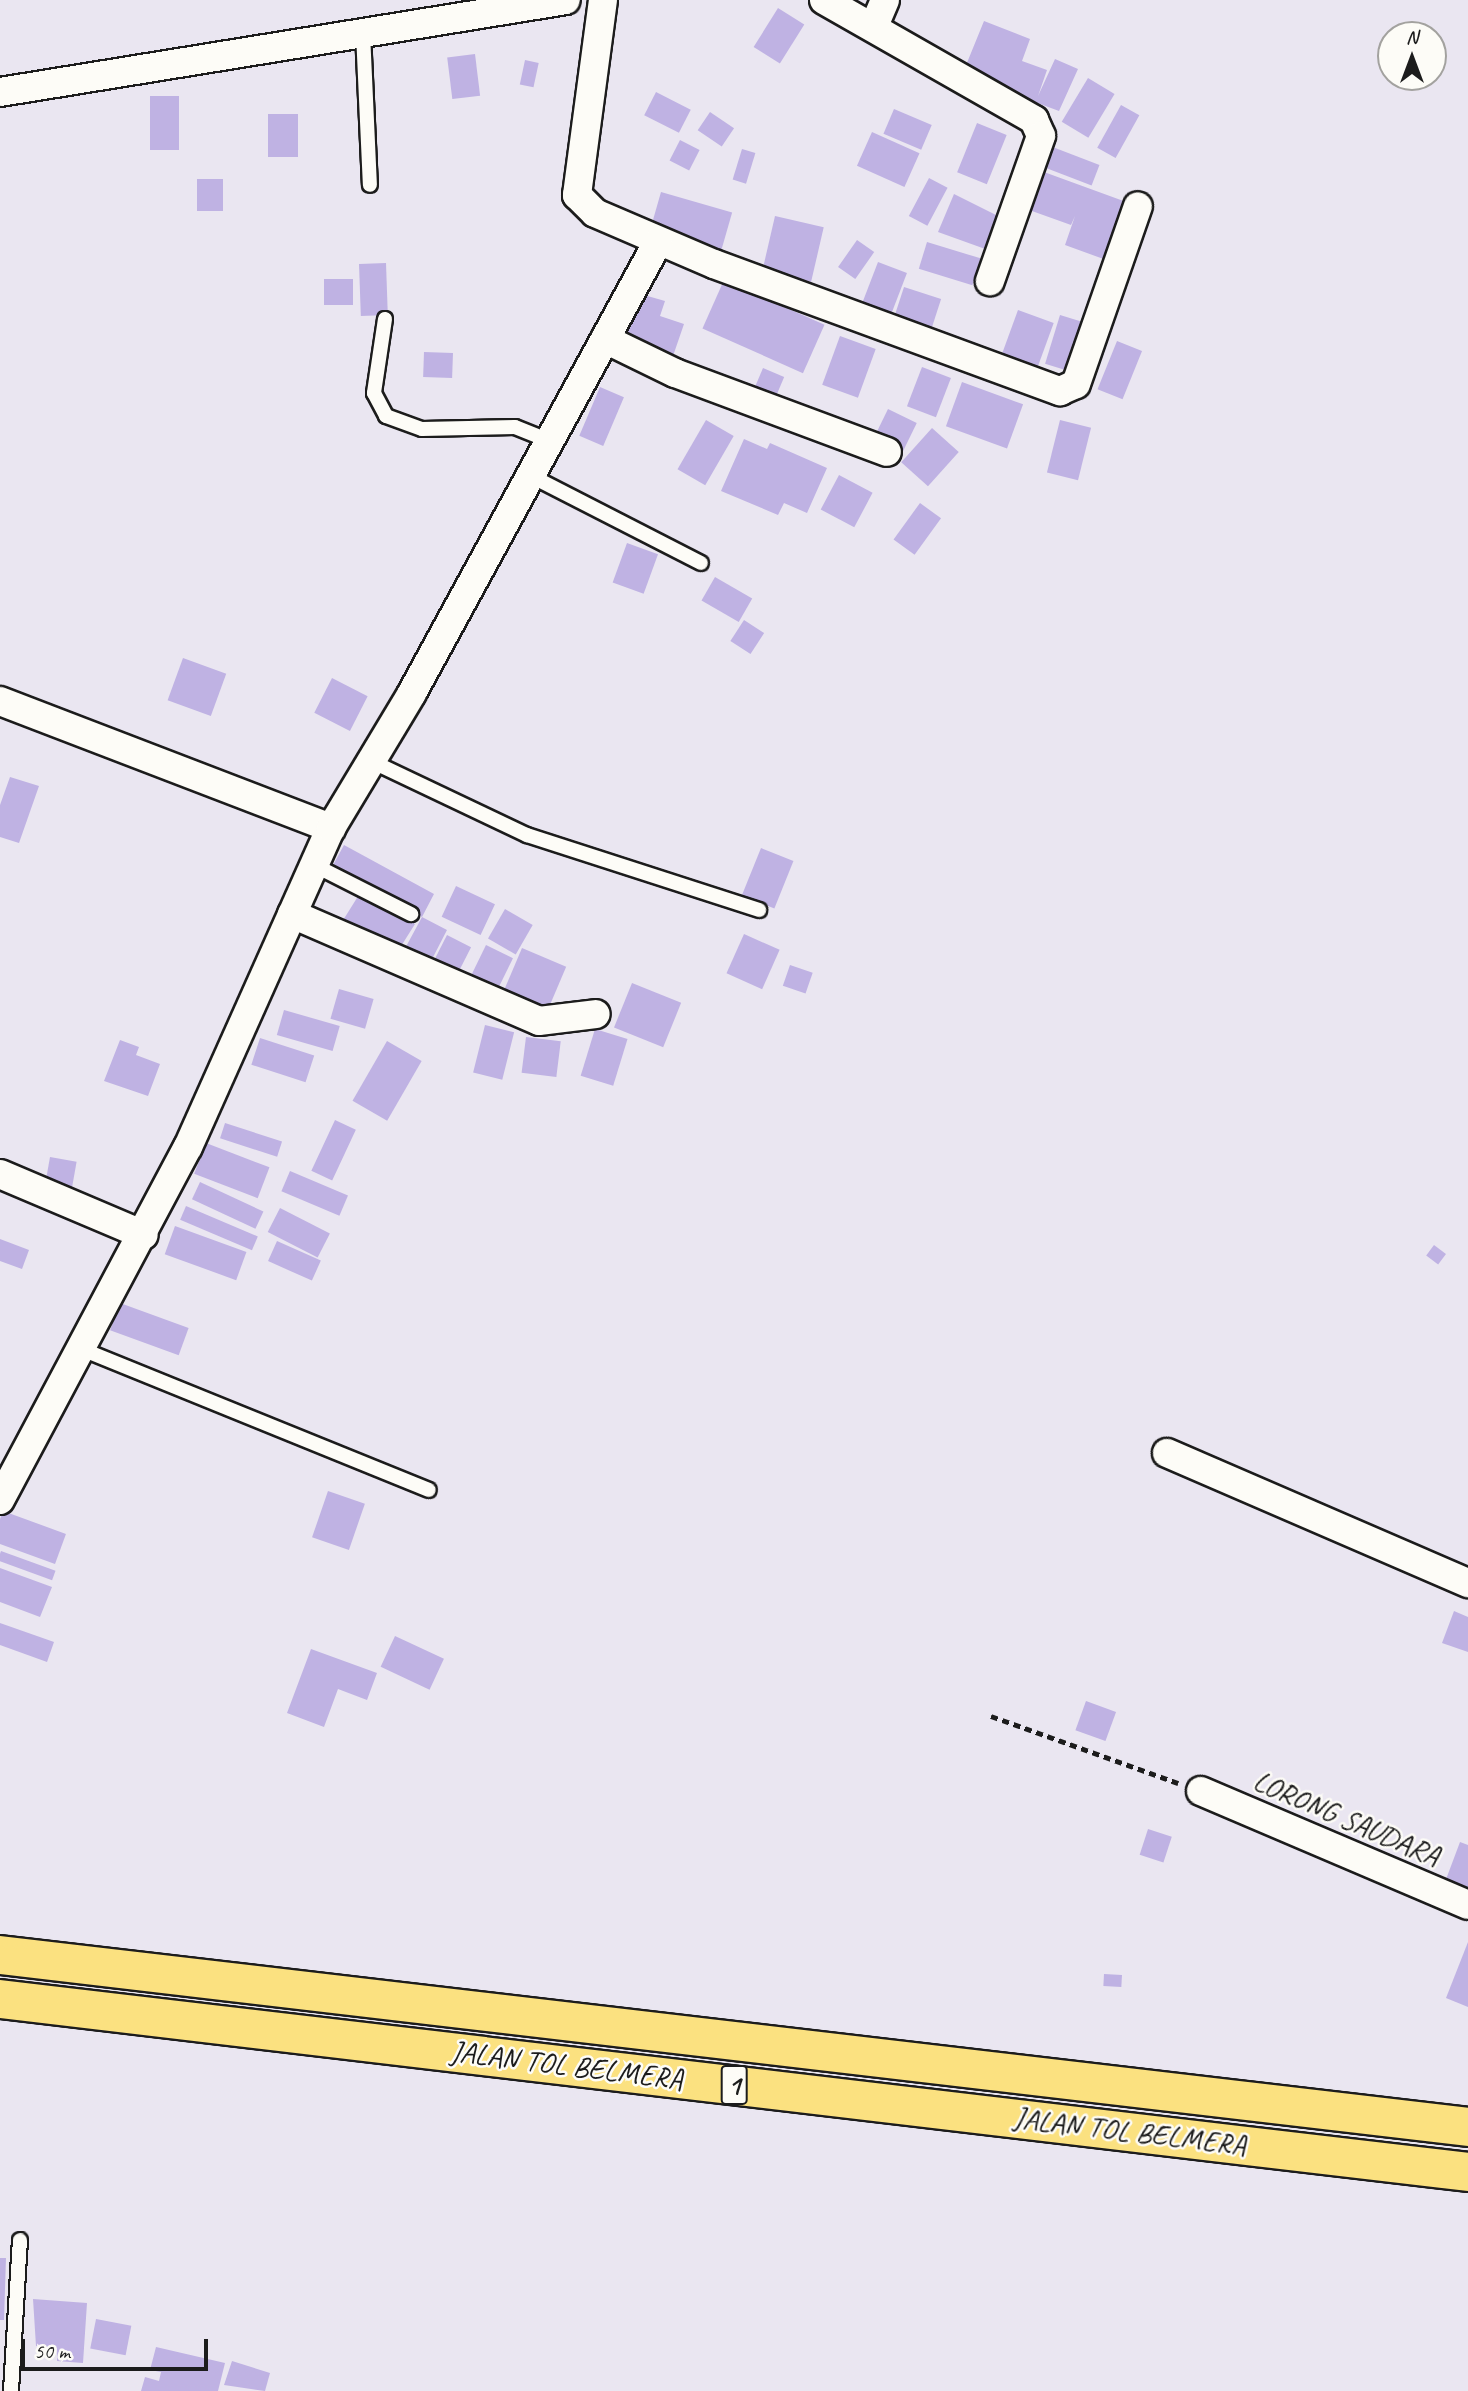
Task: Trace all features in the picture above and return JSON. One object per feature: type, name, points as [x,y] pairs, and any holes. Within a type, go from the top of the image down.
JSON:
[{"type":"highway","name":"JALAN TOL BELMERA","points":[[0,1955],[1468,2127]]},
{"type":"highway","name":"JALAN TOL BELMERA","points":[[0,1999],[1468,2172]]},
{"type":"street","points":[[0,92],[565,0]]},
{"type":"street","points":[[603,0],[577,195],[582,206],[658,242],[1060,391],[1076,384],[1138,206]]},
{"type":"street","points":[[824,0],[874,26],[1034,120],[1041,136],[990,281]]},
{"type":"street","points":[[874,26],[885,0]]},
{"type":"street","points":[[0,1500],[84,1350],[144,1235],[331,828],[371,761],[658,242]]},
{"type":"street","points":[[605,339],[675,373],[887,452]]},
{"type":"street","points":[[0,701],[331,828]]},
{"type":"street","points":[[292,914],[539,1021],[596,1014]]},
{"type":"street","points":[[0,1174],[144,1235]]},
{"type":"street","points":[[1167,1453],[1468,1583]]},
{"type":"street","name":"LORONG SAUDARA","points":[[1201,1791],[1468,1905]]},
{"type":"lane","points":[[363,33],[370,185]]},
{"type":"lane","points":[[385,319],[374,393],[386,416],[422,429],[515,427],[548,440]]},
{"type":"lane","points":[[529,475],[701,563]]},
{"type":"lane","points":[[371,761],[527,835],[759,910]]},
{"type":"lane","points":[[314,865],[411,914]]},
{"type":"lane","points":[[84,1350],[429,1490]]},
{"type":"lane","points":[[11,2391],[20,2240]]},
{"type":"path","points":[[991,1716],[1201,1791]]},
{"type":"building","points":[[778,8],[804,24],[780,63],[754,47]]},
{"type":"building","points":[[984,21],[1030,39],[1022,61],[1047,70],[1038,96],[1055,59],[1078,69],[1059,111],[962,75]]},
{"type":"building","points":[[475,54],[480,96],[452,99],[447,57]]},
{"type":"building","points":[[525,60],[539,63],[533,87],[520,84]]},
{"type":"building","points":[[1088,78],[1115,94],[1088,138],[1062,122]]},
{"type":"building","points":[[656,92],[691,110],[679,133],[644,115]]},
{"type":"building","points":[[150,96],[179,96],[179,150],[150,150]]},
{"type":"building","points":[[1121,105],[1139,115],[1116,158],[1097,148]]},
{"type":"building","points":[[894,109],[932,125],[921,150],[883,134]]},
{"type":"building","points":[[710,112],[734,128],[722,146],[698,130]]},
{"type":"building","points":[[268,114],[298,114],[298,157],[268,157]]},
{"type":"building","points":[[977,123],[1007,135],[987,184],[957,172]]},
{"type":"building","points":[[872,132],[920,153],[904,187],[857,166]]},
{"type":"building","points":[[680,140],[700,150],[689,170],[670,160]]},
{"type":"building","points":[[1050,146],[1099,165],[1092,186],[1042,167]]},
{"type":"building","points":[[742,149],[755,153],[746,184],[733,180]]},
{"type":"building","points":[[1033,168],[1129,203],[1109,261],[1065,245],[1075,216],[1071,225],[1018,206]]},
{"type":"building","points":[[929,178],[948,188],[927,226],[909,216]]},
{"type":"building","points":[[197,179],[223,179],[223,211],[197,211]]},
{"type":"building","points":[[661,192],[732,212],[721,250],[650,229]]},
{"type":"building","points":[[954,194],[1000,217],[988,250],[938,232]]},
{"type":"building","points":[[775,216],[824,227],[811,282],[762,271]]},
{"type":"building","points":[[857,240],[874,252],[855,279],[838,267]]},
{"type":"building","points":[[927,242],[981,258],[972,285],[919,269]]},
{"type":"building","points":[[878,262],[907,273],[887,325],[858,314]]},
{"type":"building","points":[[386,263],[388,315],[361,316],[359,264]]},
{"type":"building","points":[[324,279],[353,279],[353,305],[324,305]]},
{"type":"building","points":[[724,280],[824,325],[803,373],[702,328]]},
{"type":"building","points":[[904,287],[941,299],[931,331],[893,319]]},
{"type":"building","points":[[637,293],[665,301],[660,316],[684,324],[673,356],[622,339]]},
{"type":"building","points":[[1018,310],[1054,323],[1036,373],[1000,360]]},
{"type":"building","points":[[1060,315],[1087,323],[1072,372],[1045,364]]},
{"type":"building","points":[[840,336],[876,349],[858,398],[822,385]]},
{"type":"building","points":[[1117,341],[1142,351],[1123,399],[1098,389]]},
{"type":"building","points":[[424,352],[453,353],[452,378],[423,377]]},
{"type":"building","points":[[922,367],[951,378],[936,417],[907,406]]},
{"type":"building","points":[[763,368],[784,377],[773,404],[752,395]]},
{"type":"building","points":[[962,382],[1023,404],[1007,448],[946,426]]},
{"type":"building","points":[[600,387],[624,397],[603,446],[579,436]]},
{"type":"building","points":[[888,409],[917,423],[901,456],[872,442]]},
{"type":"building","points":[[706,420],[734,436],[705,485],[678,469]]},
{"type":"building","points":[[1060,420],[1091,428],[1078,480],[1047,472]]},
{"type":"building","points":[[932,428],[959,452],[928,486],[901,462]]},
{"type":"building","points":[[744,439],[767,449],[770,443],[827,468],[807,513],[784,503],[778,515],[721,491]]},
{"type":"building","points":[[839,475],[873,493],[854,527],[821,509]]},
{"type":"building","points":[[920,503],[941,518],[915,555],[894,539]]},
{"type":"building","points":[[627,543],[658,554],[644,594],[613,582]]},
{"type":"building","points":[[715,577],[752,598],[739,622],[702,600]]},
{"type":"building","points":[[744,620],[764,633],[751,654],[730,641]]},
{"type":"building","points":[[183,658],[226,674],[211,716],[168,700]]},
{"type":"building","points":[[332,678],[368,696],[350,731],[314,713]]},
{"type":"building","points":[[10,777],[39,786],[19,843],[0,837],[0,805]]},
{"type":"building","points":[[344,845],[434,894],[422,917],[332,867]]},
{"type":"building","points":[[761,848],[793,861],[774,908],[742,895]]},
{"type":"building","points":[[456,886],[495,904],[481,935],[442,917]]},
{"type":"building","points":[[362,890],[415,924],[398,951],[340,925]]},
{"type":"building","points":[[505,909],[533,925],[516,954],[488,938]]},
{"type":"building","points":[[422,917],[447,930],[428,967],[402,954]]},
{"type":"building","points":[[744,934],[780,950],[762,989],[727,973]]},
{"type":"building","points":[[447,935],[471,947],[456,977],[432,964]]},
{"type":"building","points":[[486,945],[513,958],[495,994],[468,981]]},
{"type":"building","points":[[522,948],[566,967],[547,1013],[502,994]]},
{"type":"building","points":[[790,965],[813,973],[806,994],[783,986]]},
{"type":"building","points":[[632,983],[681,1003],[663,1047],[614,1028]]},
{"type":"building","points":[[339,989],[374,999],[365,1029],[330,1019]]},
{"type":"building","points":[[284,1010],[340,1026],[333,1051],[277,1035]]},
{"type":"building","points":[[485,1025],[514,1032],[502,1080],[473,1073]]},
{"type":"building","points":[[595,1029],[628,1039],[613,1086],[581,1076]]},
{"type":"building","points":[[526,1037],[561,1041],[556,1077],[522,1073]]},
{"type":"building","points":[[260,1038],[314,1056],[306,1082],[251,1065]]},
{"type":"building","points":[[120,1040],[139,1047],[136,1055],[160,1064],[148,1096],[104,1081]]},
{"type":"building","points":[[387,1041],[422,1061],[387,1121],[353,1101]]},
{"type":"building","points":[[335,1120],[356,1130],[332,1180],[311,1171]]},
{"type":"building","points":[[225,1123],[282,1142],[277,1157],[220,1138]]},
{"type":"building","points":[[206,1143],[269,1167],[258,1198],[194,1174]]},
{"type":"building","points":[[50,1157],[77,1162],[71,1192],[45,1188]]},
{"type":"building","points":[[290,1171],[348,1196],[339,1216],[281,1191]]},
{"type":"building","points":[[200,1182],[263,1212],[255,1229],[192,1199]]},
{"type":"building","points":[[186,1206],[258,1236],[252,1250],[180,1220]]},
{"type":"building","points":[[280,1208],[330,1233],[318,1257],[268,1232]]},
{"type":"building","points":[[175,1226],[246,1252],[236,1280],[165,1254]]},
{"type":"building","points":[[0,1239],[29,1250],[22,1269],[0,1261]]},
{"type":"building","points":[[277,1241],[321,1261],[312,1281],[268,1261]]},
{"type":"building","points":[[1434,1245],[1446,1254],[1438,1264],[1426,1255]]},
{"type":"building","points":[[120,1303],[189,1328],[179,1355],[110,1330]]},
{"type":"building","points":[[328,1491],[365,1504],[349,1550],[312,1537]]},
{"type":"building","points":[[3,1511],[66,1534],[55,1564],[0,1544],[0,1519]]},
{"type":"building","points":[[1,1551],[56,1571],[52,1580],[0,1561]]},
{"type":"building","points":[[0,1568],[52,1587],[40,1617],[0,1602]]},
{"type":"building","points":[[1454,1611],[1468,1617],[1468,1652],[1442,1643]]},
{"type":"building","points":[[0,1623],[54,1642],[47,1662],[0,1645]]},
{"type":"building","points":[[395,1636],[444,1659],[430,1690],[381,1667]]},
{"type":"building","points":[[311,1649],[377,1673],[367,1700],[338,1689],[324,1727],[287,1713]]},
{"type":"building","points":[[1086,1701],[1116,1712],[1105,1741],[1075,1730]]},
{"type":"building","points":[[1148,1829],[1172,1837],[1163,1862],[1140,1855]]},
{"type":"building","points":[[1460,1842],[1468,1845],[1468,1900],[1442,1890]]},
{"type":"building","points":[[1468,1942],[1468,2007],[1446,1998]]},
{"type":"building","points":[[1104,1974],[1122,1975],[1121,1987],[1103,1986]]},
{"type":"building","points":[[0,2258],[6,2258],[4,2320],[0,2320]]},
{"type":"building","points":[[33,2299],[87,2303],[83,2363],[57,2361],[57,2348],[36,2346]]},
{"type":"building","points":[[96,2319],[131,2326],[126,2355],[90,2348]]},
{"type":"building","points":[[156,2347],[225,2363],[218,2391],[141,2391],[145,2377],[159,2381],[161,2372],[150,2370]]},
{"type":"building","points":[[232,2361],[270,2373],[265,2391],[224,2385]]}]
